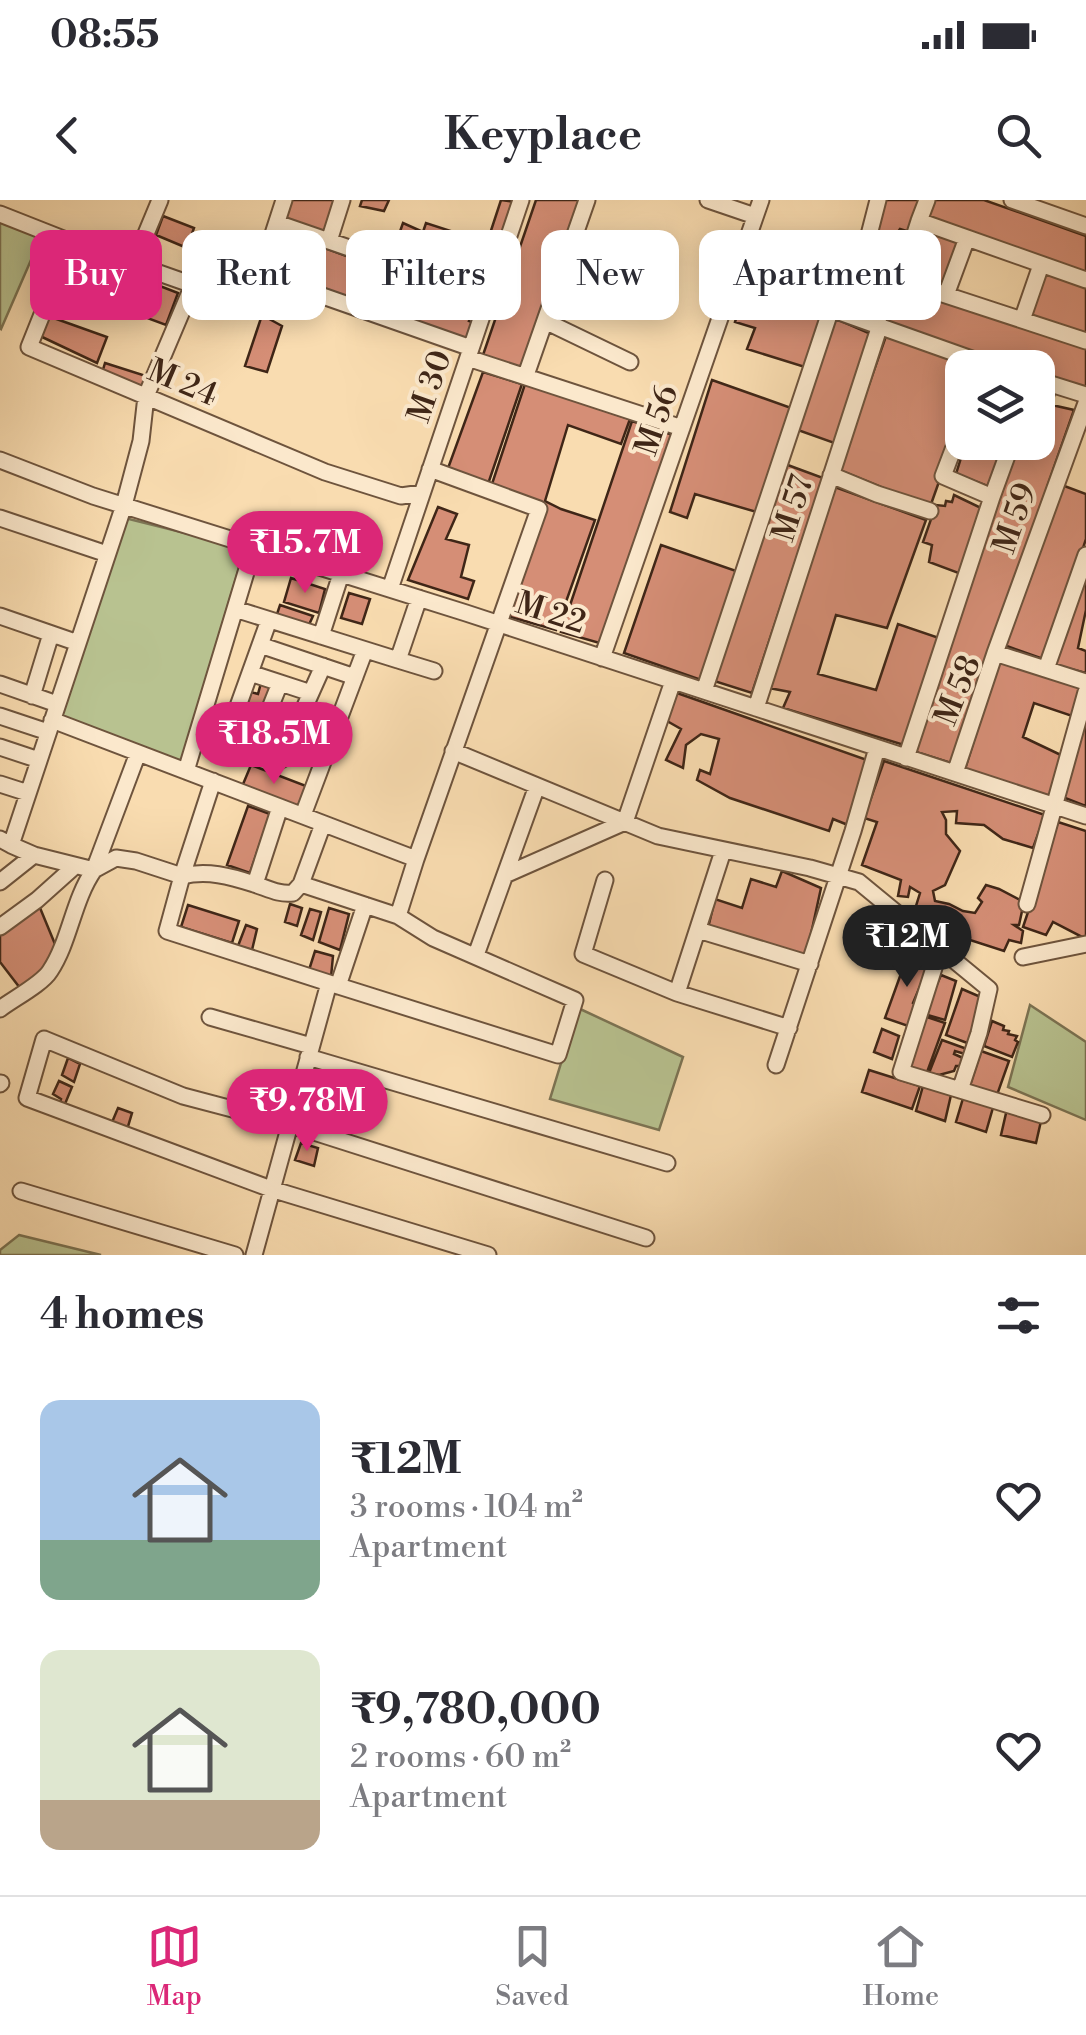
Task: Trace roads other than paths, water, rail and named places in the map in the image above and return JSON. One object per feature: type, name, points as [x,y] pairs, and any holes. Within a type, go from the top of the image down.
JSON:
[{"type":"street","points":[[148,230],[160,200]]},
{"type":"street","points":[[275,230],[284,200]]},
{"type":"street","points":[[329,241],[342,200]]},
{"type":"street","name":"M 30","points":[[511,230],[521,200]]},
{"type":"street","points":[[526,375],[588,200]]},
{"type":"street","points":[[708,200],[758,208]]},
{"type":"street","points":[[870,230],[878,200]]},
{"type":"street","points":[[916,230],[928,200]]},
{"type":"street","points":[[1012,200],[1086,226]]},
{"type":"street","points":[[0,214],[40,230]]},
{"type":"street","points":[[919,221],[1086,280]]},
{"type":"street","points":[[277,223],[346,247]]},
{"type":"street","points":[[946,294],[966,238]]},
{"type":"street","points":[[1022,320],[1041,265]]},
{"type":"street","points":[[941,292],[1086,341]]},
{"type":"street","points":[[326,299],[526,375],[682,428]]},
{"type":"street","points":[[182,311],[146,396],[141,441],[124,505],[28,794],[6,842],[34,855],[94,870],[116,858],[182,876],[201,871],[290,894],[301,884],[323,824]]},
{"type":"street","name":"M 24","points":[[40,320],[30,347],[325,472],[400,496],[422,493]]},
{"type":"street","name":"M 30","points":[[390,589],[480,320]]},
{"type":"street","name":"M 56","points":[[602,658],[720,320]]},
{"type":"street","points":[[704,691],[827,320]]},
{"type":"street","points":[[863,320],[945,350]]},
{"type":"street","points":[[545,321],[630,362]]},
{"type":"street","name":"M 57","points":[[756,708],[880,326]]},
{"type":"street","points":[[1055,385],[1086,395]]},
{"type":"street","name":"M 59","points":[[995,652],[1084,413]]},
{"type":"street","name":"M 22","points":[[0,460],[124,505],[1086,816]]},
{"type":"street","points":[[949,460],[943,476],[992,497]]},
{"type":"street","points":[[906,758],[1005,460]]},
{"type":"street","points":[[398,916],[539,509],[430,468]]},
{"type":"street","points":[[832,475],[930,511]]},
{"type":"street","points":[[0,518],[107,554]]},
{"type":"street","points":[[186,771],[254,546]]},
{"type":"street","points":[[1046,669],[1086,555]]},
{"type":"street","points":[[321,636],[341,574]]},
{"type":"street","points":[[398,660],[418,598]]},
{"type":"street","points":[[234,609],[434,671]]},
{"type":"street","points":[[0,616],[78,643]]},
{"type":"street","points":[[223,748],[269,620]]},
{"type":"street","points":[[32,696],[51,634]]},
{"type":"street","points":[[260,645],[355,677]]},
{"type":"street","points":[[303,815],[365,650]]},
{"type":"street","name":"M 58","points":[[955,773],[995,652],[1086,682]]},
{"type":"street","points":[[281,760],[322,666]]},
{"type":"street","points":[[250,673],[310,693]]},
{"type":"street","points":[[505,875],[625,822],[673,681]]},
{"type":"street","points":[[252,753],[280,683]]},
{"type":"street","points":[[0,684],[32,696],[53,719]]},
{"type":"street","points":[[1027,904],[1086,692]]},
{"type":"street","points":[[0,716],[53,719],[416,858]]},
{"type":"street","points":[[0,746],[39,760]]},
{"type":"street","points":[[776,1065],[876,748]]},
{"type":"street","points":[[453,751],[658,836],[860,882],[989,989],[960,1090]]},
{"type":"street","points":[[0,1008],[49,973],[84,884],[94,870],[138,753]]},
{"type":"street","points":[[213,781],[167,932],[558,1055],[574,1000],[433,938],[398,916],[301,884]]},
{"type":"street","points":[[0,784],[28,794]]},
{"type":"street","points":[[476,956],[538,786]]},
{"type":"street","points":[[255,884],[280,807]]},
{"type":"street","points":[[677,993],[723,850]]},
{"type":"street","points":[[0,882],[34,855]]},
{"type":"street","points":[[0,926],[75,866]]},
{"type":"street","points":[[605,880],[583,954],[677,993],[789,1028]]},
{"type":"street","points":[[254,1255],[310,1052],[364,905]]},
{"type":"street","points":[[698,930],[810,964]]},
{"type":"street","points":[[1023,958],[1086,944]]},
{"type":"street","points":[[940,949],[900,1072],[1042,1114]]},
{"type":"street","points":[[210,1016],[310,1052],[667,1163]]},
{"type":"street","points":[[488,1255],[271,1190],[27,1098],[44,1039],[183,1096],[290,1124],[646,1238]]},
{"type":"street","points":[[21,1191],[235,1255]]}]
